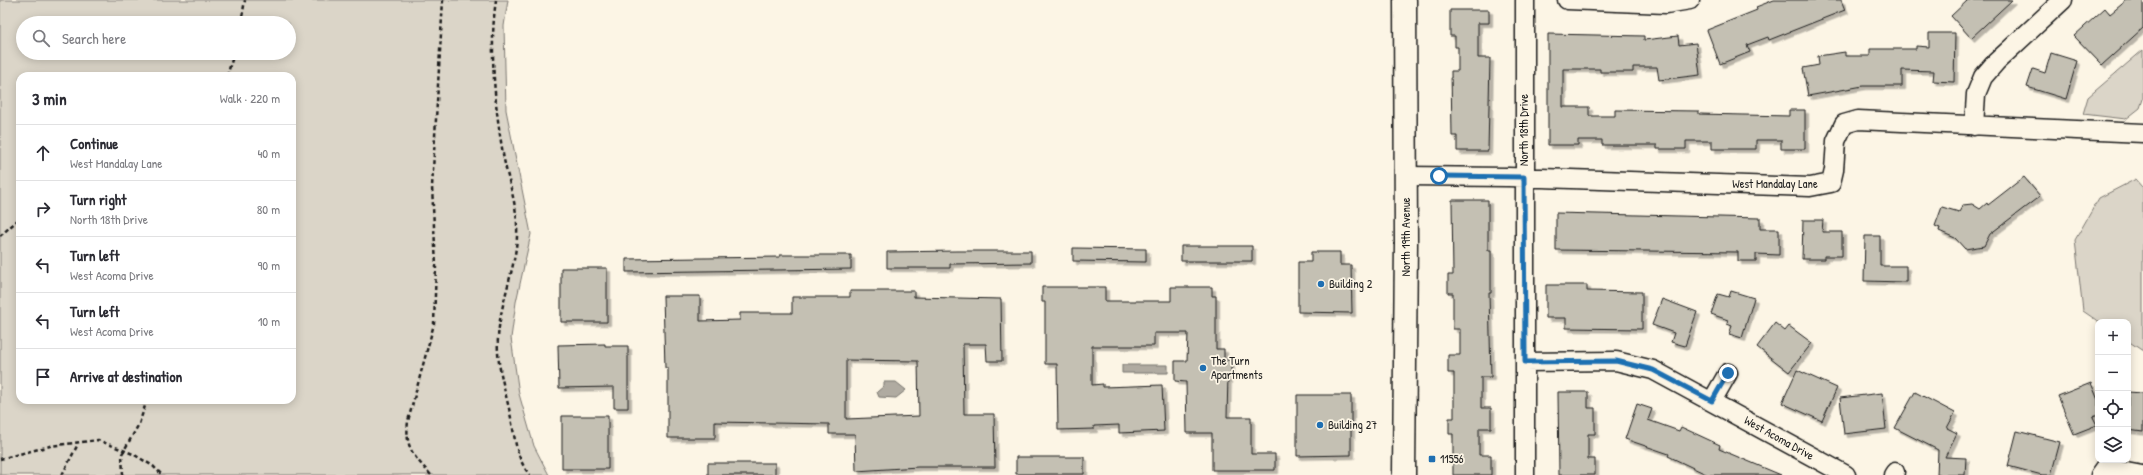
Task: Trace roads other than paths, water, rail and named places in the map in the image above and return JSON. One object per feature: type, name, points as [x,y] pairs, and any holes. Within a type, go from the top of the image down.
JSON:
[{"type":"main road","name":"North 19th Avenue","points":[[1404,475],[1406,176],[1405,0]]},
{"type":"street","name":"North 18th Drive","points":[[1524,475],[1525,0]]},
{"type":"street","points":[[1567,0],[1666,4],[1690,0]]},
{"type":"street","points":[[1974,126],[1976,94],[1983,77],[1996,62],[2063,0]]},
{"type":"street","name":"West Mandalay Lane","points":[[1406,176],[1524,177],[1810,187],[1831,183],[1834,170],[1836,141],[1844,124],[1858,120],[2143,133]]},
{"type":"street","name":"West Acoma Drive","points":[[1525,362],[1616,361],[1653,370],[1846,475]]},
{"type":"street","points":[[1712,401],[1728,373]]},
{"type":"street","points":[[2102,472],[2142,475]]},
{"type":"place","name":"Building 2","points":[[1321,284]]},
{"type":"place","name":"The Turn Apartments","points":[[1203,368]]},
{"type":"place","name":"Building 27","points":[[1320,425]]},
{"type":"place","name":"11556","points":[[1432,459]]}]
